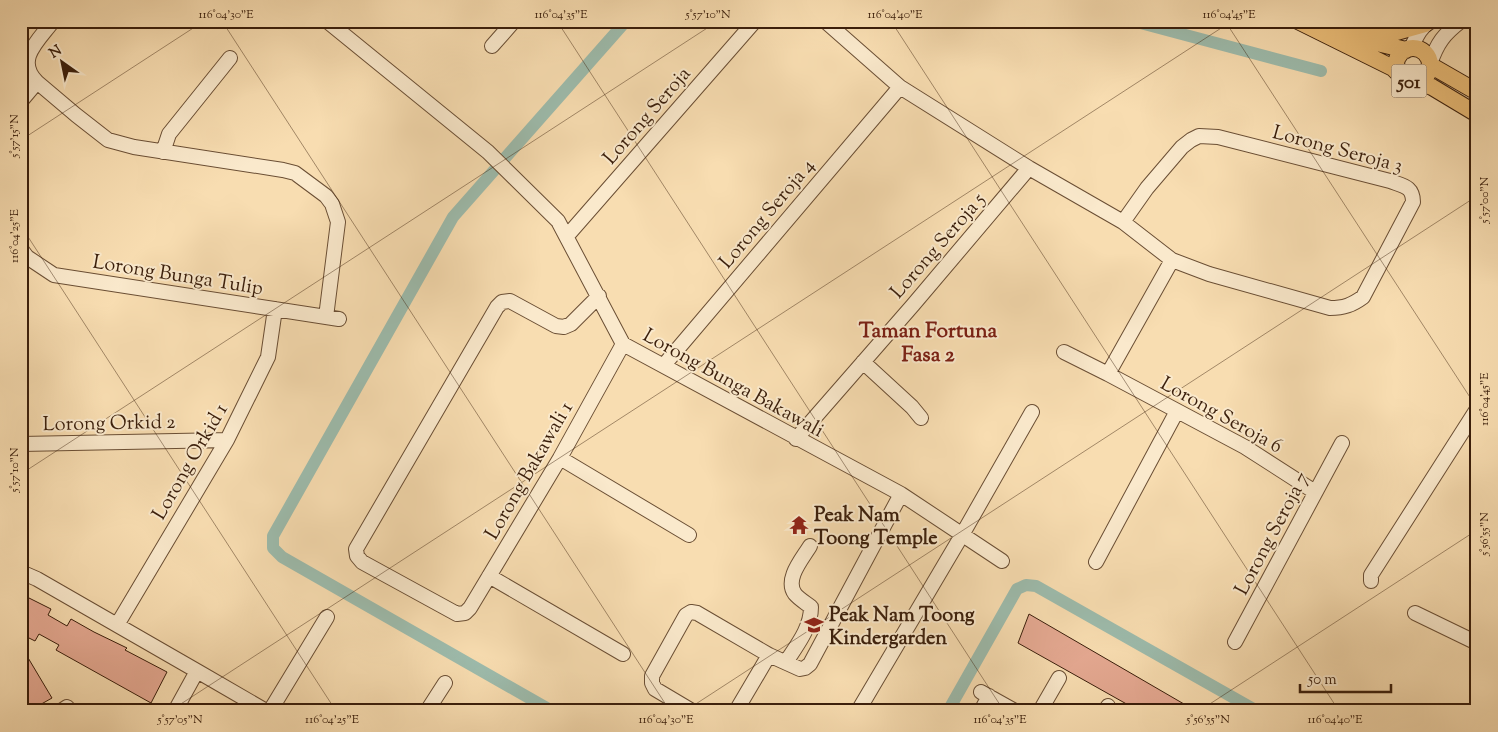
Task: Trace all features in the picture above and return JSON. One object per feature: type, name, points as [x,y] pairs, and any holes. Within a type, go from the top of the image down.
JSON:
[{"type":"main road","name":"501","points":[[1298,21],[1393,68],[1408,81],[1424,84],[1477,114]]},
{"type":"main road","name":"501","points":[[1332,21],[1373,42],[1408,49],[1417,48],[1424,52],[1429,58],[1430,64],[1424,84]]},
{"type":"main road","points":[[1356,21],[1383,34],[1428,23]]},
{"type":"main road","name":"501","points":[[1401,76],[1396,69],[1397,60],[1408,49]]},
{"type":"main road","name":"501","points":[[1430,64],[1477,92]]},
{"type":"street","points":[[54,21],[32,49],[27,60],[30,75],[108,140],[134,147],[163,152],[169,134],[230,58]]},
{"type":"street","name":"Lorong Bunga Bakawali","points":[[327,21],[488,152],[558,221],[623,344],[901,494],[1002,561]]},
{"type":"street","points":[[492,46],[514,21]]},
{"type":"street","name":"Lorong Seroja","points":[[567,236],[756,21]]},
{"type":"street","name":"Lorong Seroja 3","points":[[825,21],[900,87],[1029,168],[1123,222],[1172,260],[1209,274],[1330,308],[1343,308],[1354,304],[1363,297],[1413,202],[1413,195],[1409,189],[1390,181],[1218,137],[1199,136],[1182,147],[1147,188],[1123,222]]},
{"type":"street","points":[[1430,64],[1436,47],[1461,21]]},
{"type":"street","points":[[1408,49],[1421,28],[1428,23]]},
{"type":"street","points":[[21,101],[37,82]]},
{"type":"street","name":"Lorong Seroja 4","points":[[664,366],[900,87]]},
{"type":"street","name":"Lorong Bunga Tulip","points":[[21,249],[27,257],[54,275],[333,318],[338,222],[332,204],[326,196],[296,173],[163,152]]},
{"type":"street","name":"Lorong Seroja 5","points":[[796,439],[1029,168]]},
{"type":"street","points":[[1108,374],[1172,260]]},
{"type":"street","name":"Lorong Bakawali 1","points":[[599,296],[571,324],[564,327],[556,326],[510,301],[502,302],[497,306],[356,549],[357,556],[362,562],[457,614],[464,614],[470,608],[560,458],[623,344]]},
{"type":"street","name":"Lorong Orkid 1","points":[[117,625],[227,440],[268,356],[275,309]]},
{"type":"street","name":"Lorong Seroja 6","points":[[1064,352],[1245,448],[1316,492]]},
{"type":"street","points":[[863,362],[912,407],[921,418]]},
{"type":"street","points":[[1371,581],[1371,575],[1477,409]]},
{"type":"street","points":[[1096,562],[1177,411]]},
{"type":"street","points":[[858,711],[1032,412]]},
{"type":"street","name":"Lorong Orkid 2","points":[[21,444],[227,440]]},
{"type":"street","name":"Lorong Seroja 7","points":[[1235,642],[1342,444]]},
{"type":"street","points":[[560,458],[689,535]]},
{"type":"street","points":[[692,711],[655,689],[652,680],[652,676],[689,613],[697,613],[770,655],[800,669],[805,668],[810,664],[901,494]]},
{"type":"street","points":[[786,662],[807,628],[811,617],[811,608],[795,594],[792,586],[792,576],[810,546]]},
{"type":"street","points":[[21,572],[37,579],[268,711],[327,617]]},
{"type":"street","points":[[489,576],[623,654]]},
{"type":"street","points":[[1415,613],[1477,643]]},
{"type":"street","points":[[736,711],[770,655]]},
{"type":"street","points":[[176,711],[197,671]]},
{"type":"street","points":[[1040,711],[1059,678]]},
{"type":"street","points":[[428,711],[445,683]]},
{"type":"street","points":[[981,711],[985,694],[1015,711]]},
{"type":"building","points":[[21,594],[51,609],[48,615],[67,626],[71,619],[127,648],[125,650],[167,672],[151,703],[56,650],[59,645],[39,634],[35,641],[21,634]]},
{"type":"building","points":[[1029,614],[1196,711],[1139,711],[1018,643]]},
{"type":"building","points":[[21,646],[52,698],[29,711],[21,711]]},
{"type":"waterway","points":[[552,711],[282,557],[273,548],[273,536],[453,217],[626,21]]},
{"type":"waterway","points":[[1133,21],[1321,71]]},
{"type":"waterway","points":[[948,711],[1017,589],[1026,585],[1036,586],[1257,711]]},
{"type":"place","name":"Peak Nam Toong Temple","points":[[799,525]]},
{"type":"place","name":"Peak Nam Toong Kindergarden","points":[[814,625]]},
{"type":"district","name":"Taman Fortuna Fasa 2","points":[[928,342]]}]
